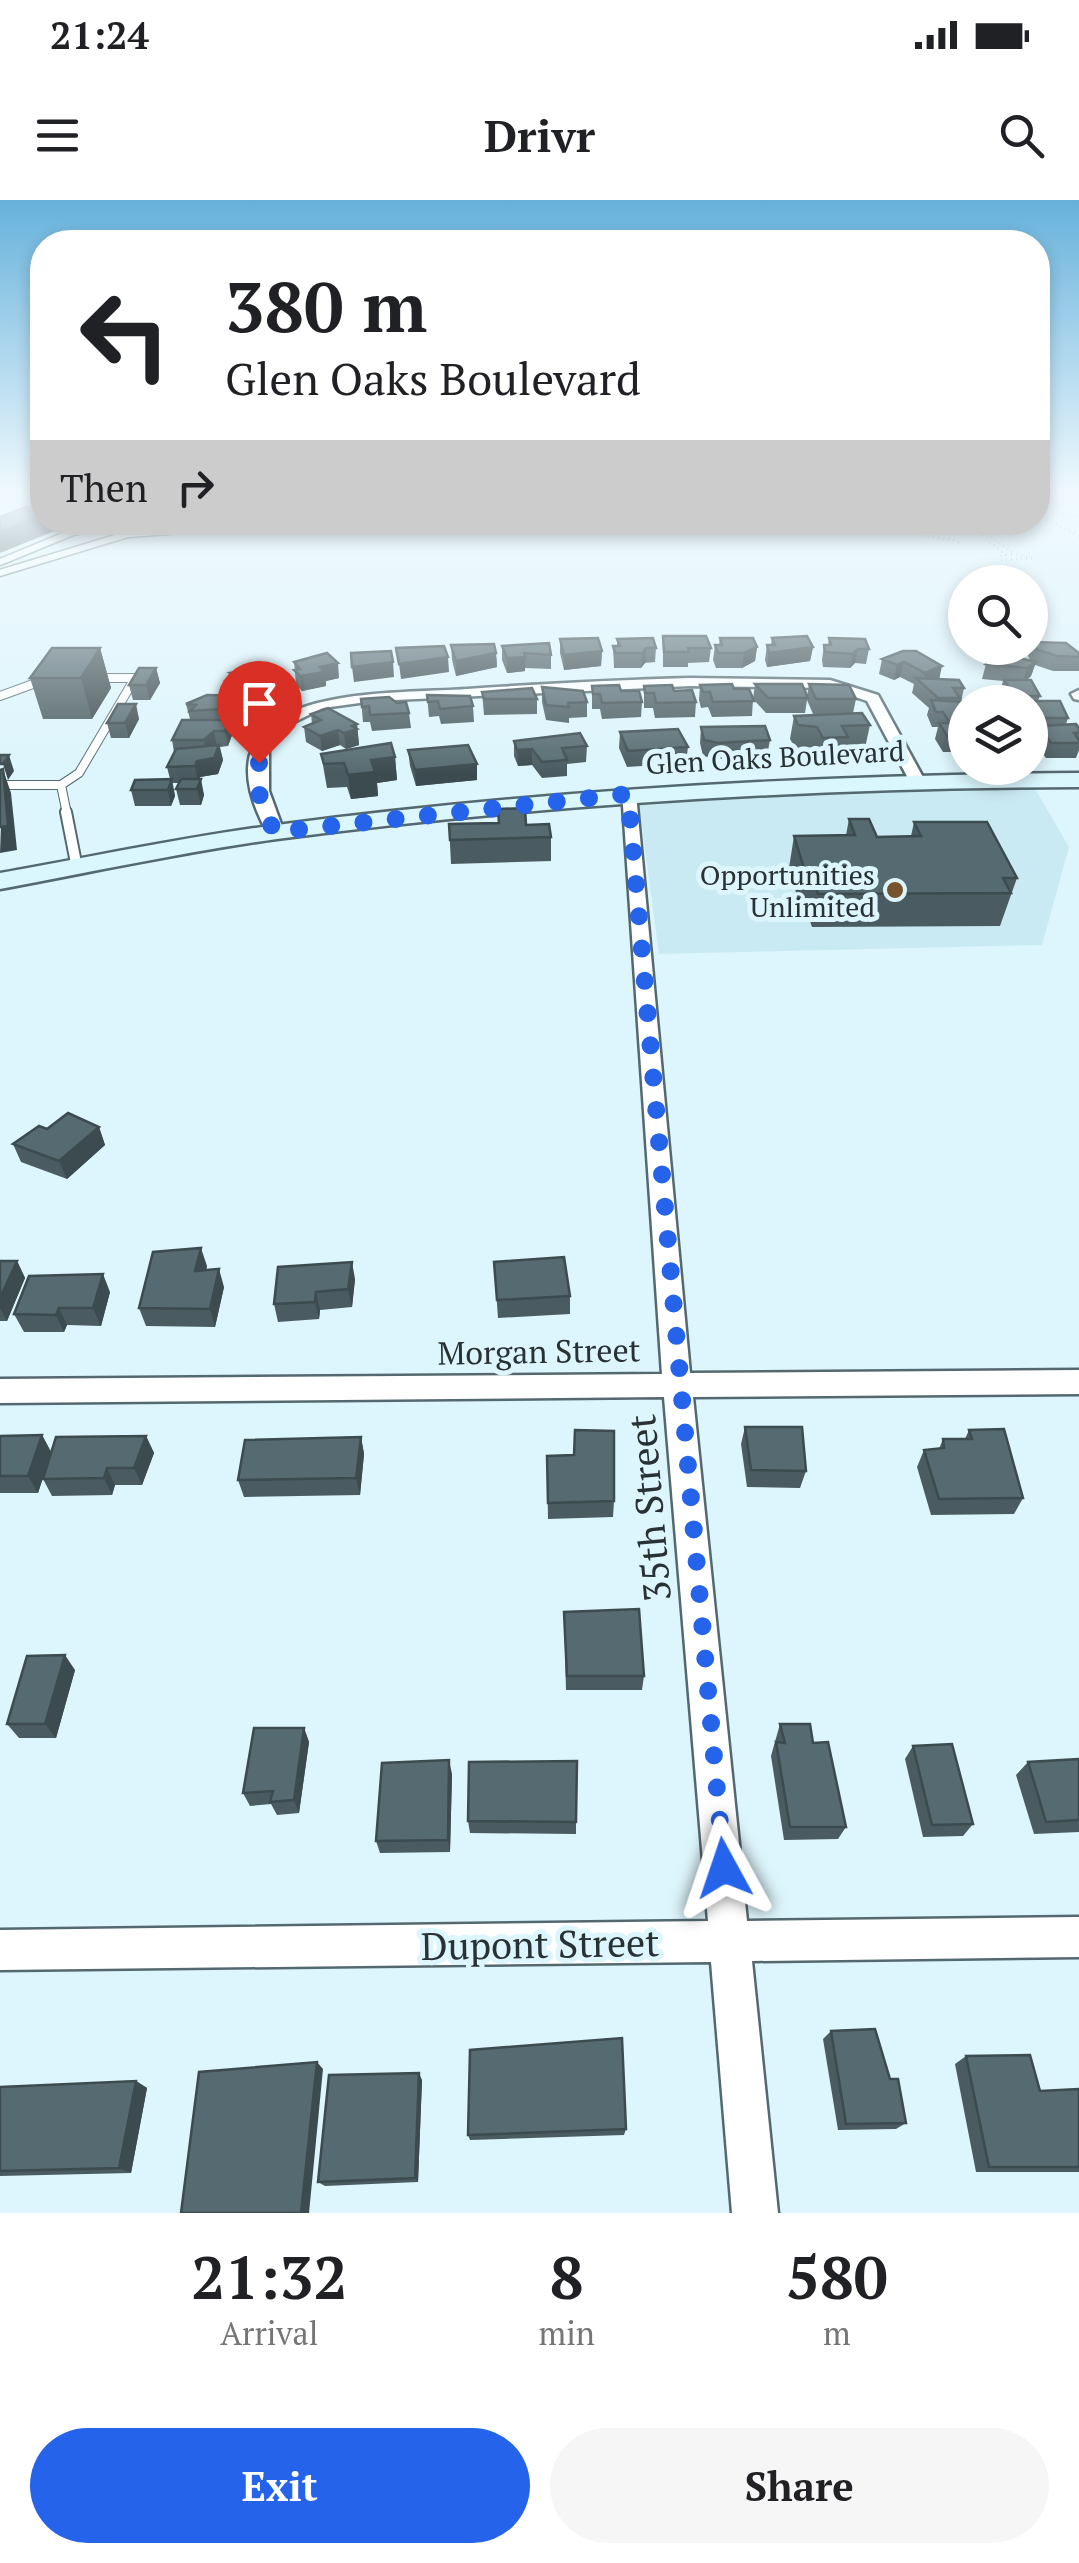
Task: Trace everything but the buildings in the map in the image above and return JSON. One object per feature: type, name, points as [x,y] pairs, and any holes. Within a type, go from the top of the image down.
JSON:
[{"type":"main road","name":"Glen Oaks Boulevard","points":[[0,880],[274,832],[628,794],[916,780],[1079,780]]},
{"type":"street","points":[[274,832],[258,791],[259,763],[269,736],[282,722],[310,708],[350,699],[548,687],[830,684],[873,698],[916,780]]},
{"type":"street","name":"35th Street","points":[[628,794],[677,1384],[755,2213]]},
{"type":"street","name":"Morgan Street","points":[[0,1392],[1079,1382]]},
{"type":"street","name":"Dupont Street","points":[[0,1950],[1079,1937]]},
{"type":"lane","points":[[0,785],[62,784],[79,773],[134,678],[83,678]]},
{"type":"lane","points":[[0,696],[25,684],[51,679]]},
{"type":"lane","points":[[62,784],[76,868]]},
{"type":"shaded area","points":[[1035,789],[1069,847],[1042,945],[659,954],[639,804],[847,791]]},
{"type":"place","name":"Opportunities Unlimited","points":[[895,890]]},
{"type":"route","points":[[259,763],[258,791],[274,832],[532,801],[628,794],[677,1384],[724,1868]]}]
